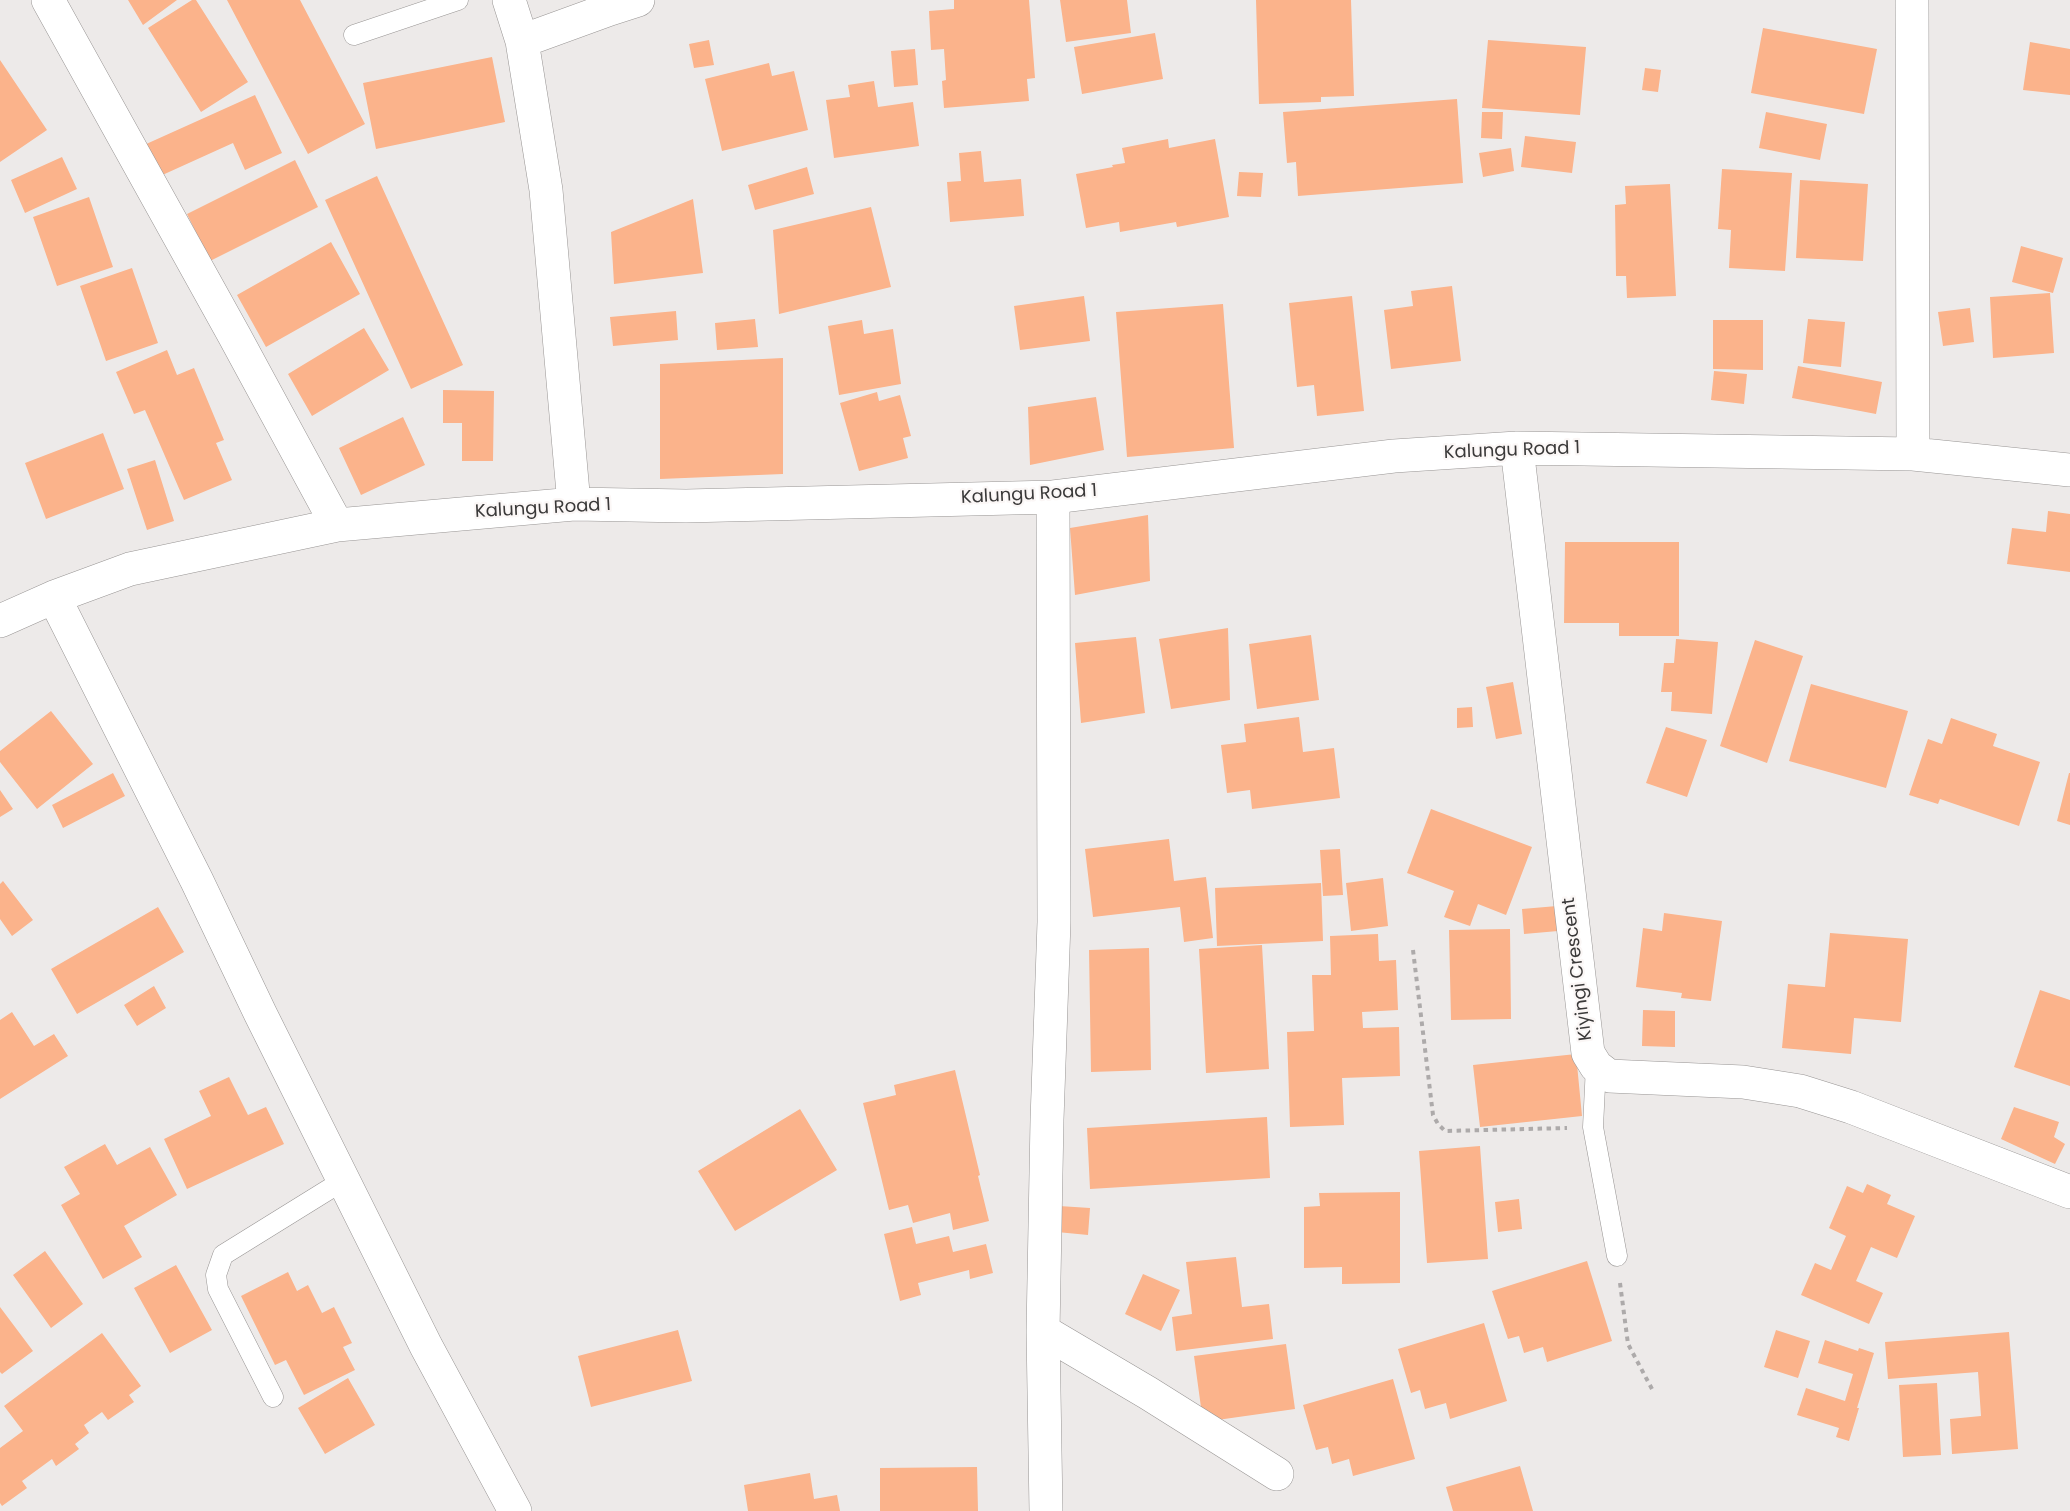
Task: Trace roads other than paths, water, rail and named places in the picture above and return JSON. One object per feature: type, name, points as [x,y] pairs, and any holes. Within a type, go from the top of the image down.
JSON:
[{"type":"street","points":[[48,0],[234,334],[337,525]]},
{"type":"street","points":[[509,0],[522,41],[546,190],[574,504]]},
{"type":"street","points":[[522,41],[638,0]]},
{"type":"street","points":[[1912,0],[1913,454]]},
{"type":"street","name":"Kalungu Road 1","points":[[0,621],[54,597],[130,568],[337,525],[574,504],[686,506],[1053,497],[1394,456],[1517,448],[1913,454],[2070,470]]},
{"type":"street","name":"Kiyingi Crescent","points":[[1517,448],[1588,1053],[1596,1066],[1609,1076],[1743,1082],[1800,1091],[1851,1107],[2070,1192]]},
{"type":"street","points":[[1046,1511],[1043,1330],[1054,922],[1053,497]]},
{"type":"street","points":[[54,597],[426,1346],[515,1511]]},
{"type":"street","points":[[1043,1330],[1277,1474]]},
{"type":"lane","points":[[354,35],[458,0]]},
{"type":"lane","points":[[1596,1066],[1593,1127],[1617,1256]]},
{"type":"lane","points":[[273,1396],[218,1289],[216,1275],[224,1255],[344,1180]]}]
